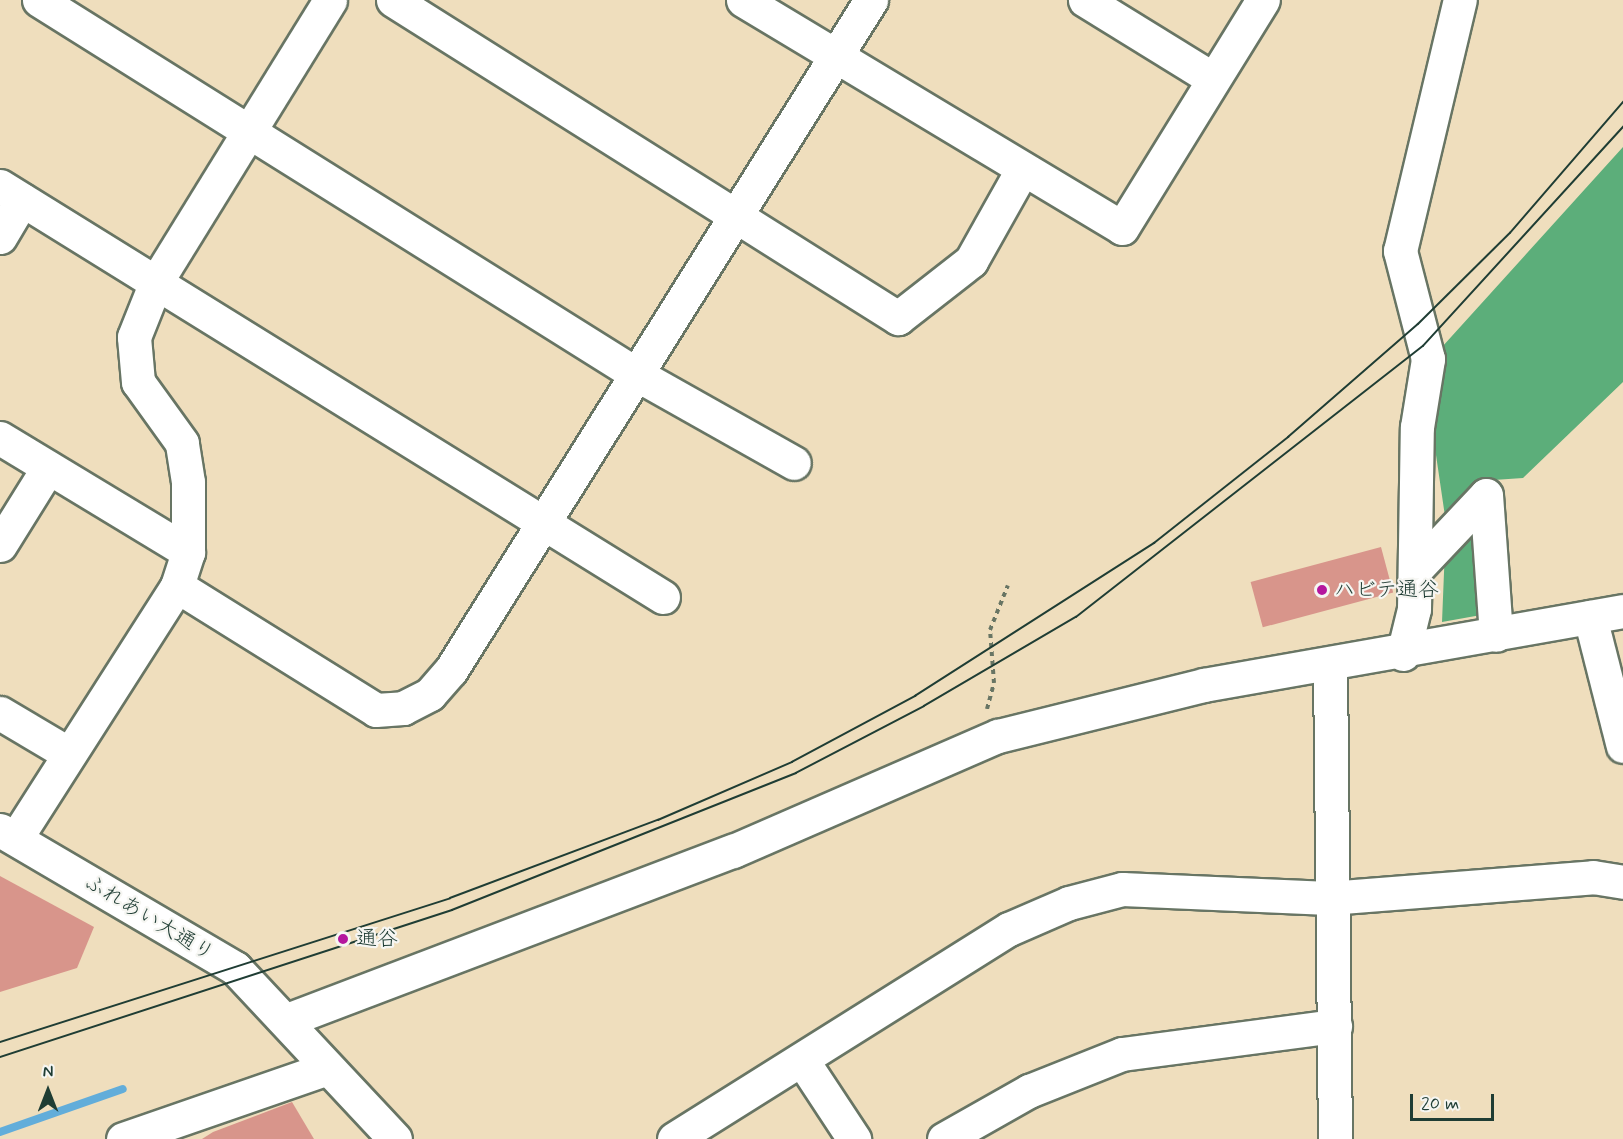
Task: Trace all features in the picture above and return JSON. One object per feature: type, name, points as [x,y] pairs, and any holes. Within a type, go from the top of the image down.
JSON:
[{"type":"street","points":[[39,0],[636,374],[794,463]]},
{"type":"street","points":[[8,834],[69,754],[177,586],[188,552],[188,482],[182,443],[138,382],[134,337],[156,282],[330,0]]},
{"type":"street","points":[[393,0],[898,318],[971,261],[1022,170]]},
{"type":"street","points":[[743,0],[1022,170],[1122,228],[1263,0]]},
{"type":"street","points":[[177,586],[376,710],[403,708],[430,694],[452,670],[540,523],[870,0]]},
{"type":"street","points":[[1085,0],[1213,79]]},
{"type":"street","points":[[1403,654],[1417,568],[1418,427],[1428,359],[1400,251],[1460,0]]},
{"type":"street","points":[[0,237],[11,193],[540,523],[663,597]]},
{"type":"street","points":[[0,438],[188,552]]},
{"type":"street","points":[[0,545],[48,468]]},
{"type":"street","points":[[1417,568],[1486,495],[1496,635]]},
{"type":"street","points":[[287,1020],[733,851],[998,736],[1145,697],[1403,654],[1623,611]]},
{"type":"street","points":[[1590,616],[1623,746]]},
{"type":"street","points":[[1330,666],[1329,898],[1335,1026],[1335,1139]]},
{"type":"street","points":[[0,712],[69,754]]},
{"type":"street","name":"ふれあい大通り","points":[[8,834],[235,968],[287,1020],[325,1069],[395,1139]]},
{"type":"street","points":[[675,1139],[1009,929],[1069,903],[1122,889],[1329,898],[1593,877],[1623,882]]},
{"type":"street","points":[[945,1139],[1029,1091],[1122,1053],[1335,1026]]},
{"type":"street","points":[[802,1060],[854,1139]]},
{"type":"street","points":[[123,1139],[325,1069]]},
{"type":"path","points":[[998,736],[987,720],[994,683],[990,630],[1008,585]]},
{"type":"green space","points":[[1623,147],[1623,382],[1523,478],[1479,481],[1481,615],[1442,622],[1446,523],[1431,421],[1442,347]]},
{"type":"building","name":"ハビテ通谷","points":[[1381,547],[1393,592],[1263,627],[1251,582]]},
{"type":"building","points":[[0,876],[94,927],[77,968],[0,992]]},
{"type":"building","points":[[292,1102],[314,1139],[202,1139],[213,1132]]},
{"type":"waterway","points":[[0,1132],[123,1089]]},
{"type":"tram line","points":[[0,1042],[450,898],[658,820],[792,762],[915,696],[1154,543],[1288,437],[1418,324],[1510,233],[1623,102]]},
{"type":"tram line","points":[[0,1057],[452,910],[796,773],[924,706],[1076,617],[1423,346],[1623,127]]},
{"type":"place","name":"ハビテ通谷","points":[[1322,590]]},
{"type":"place","name":"通谷","points":[[343,939]]}]
